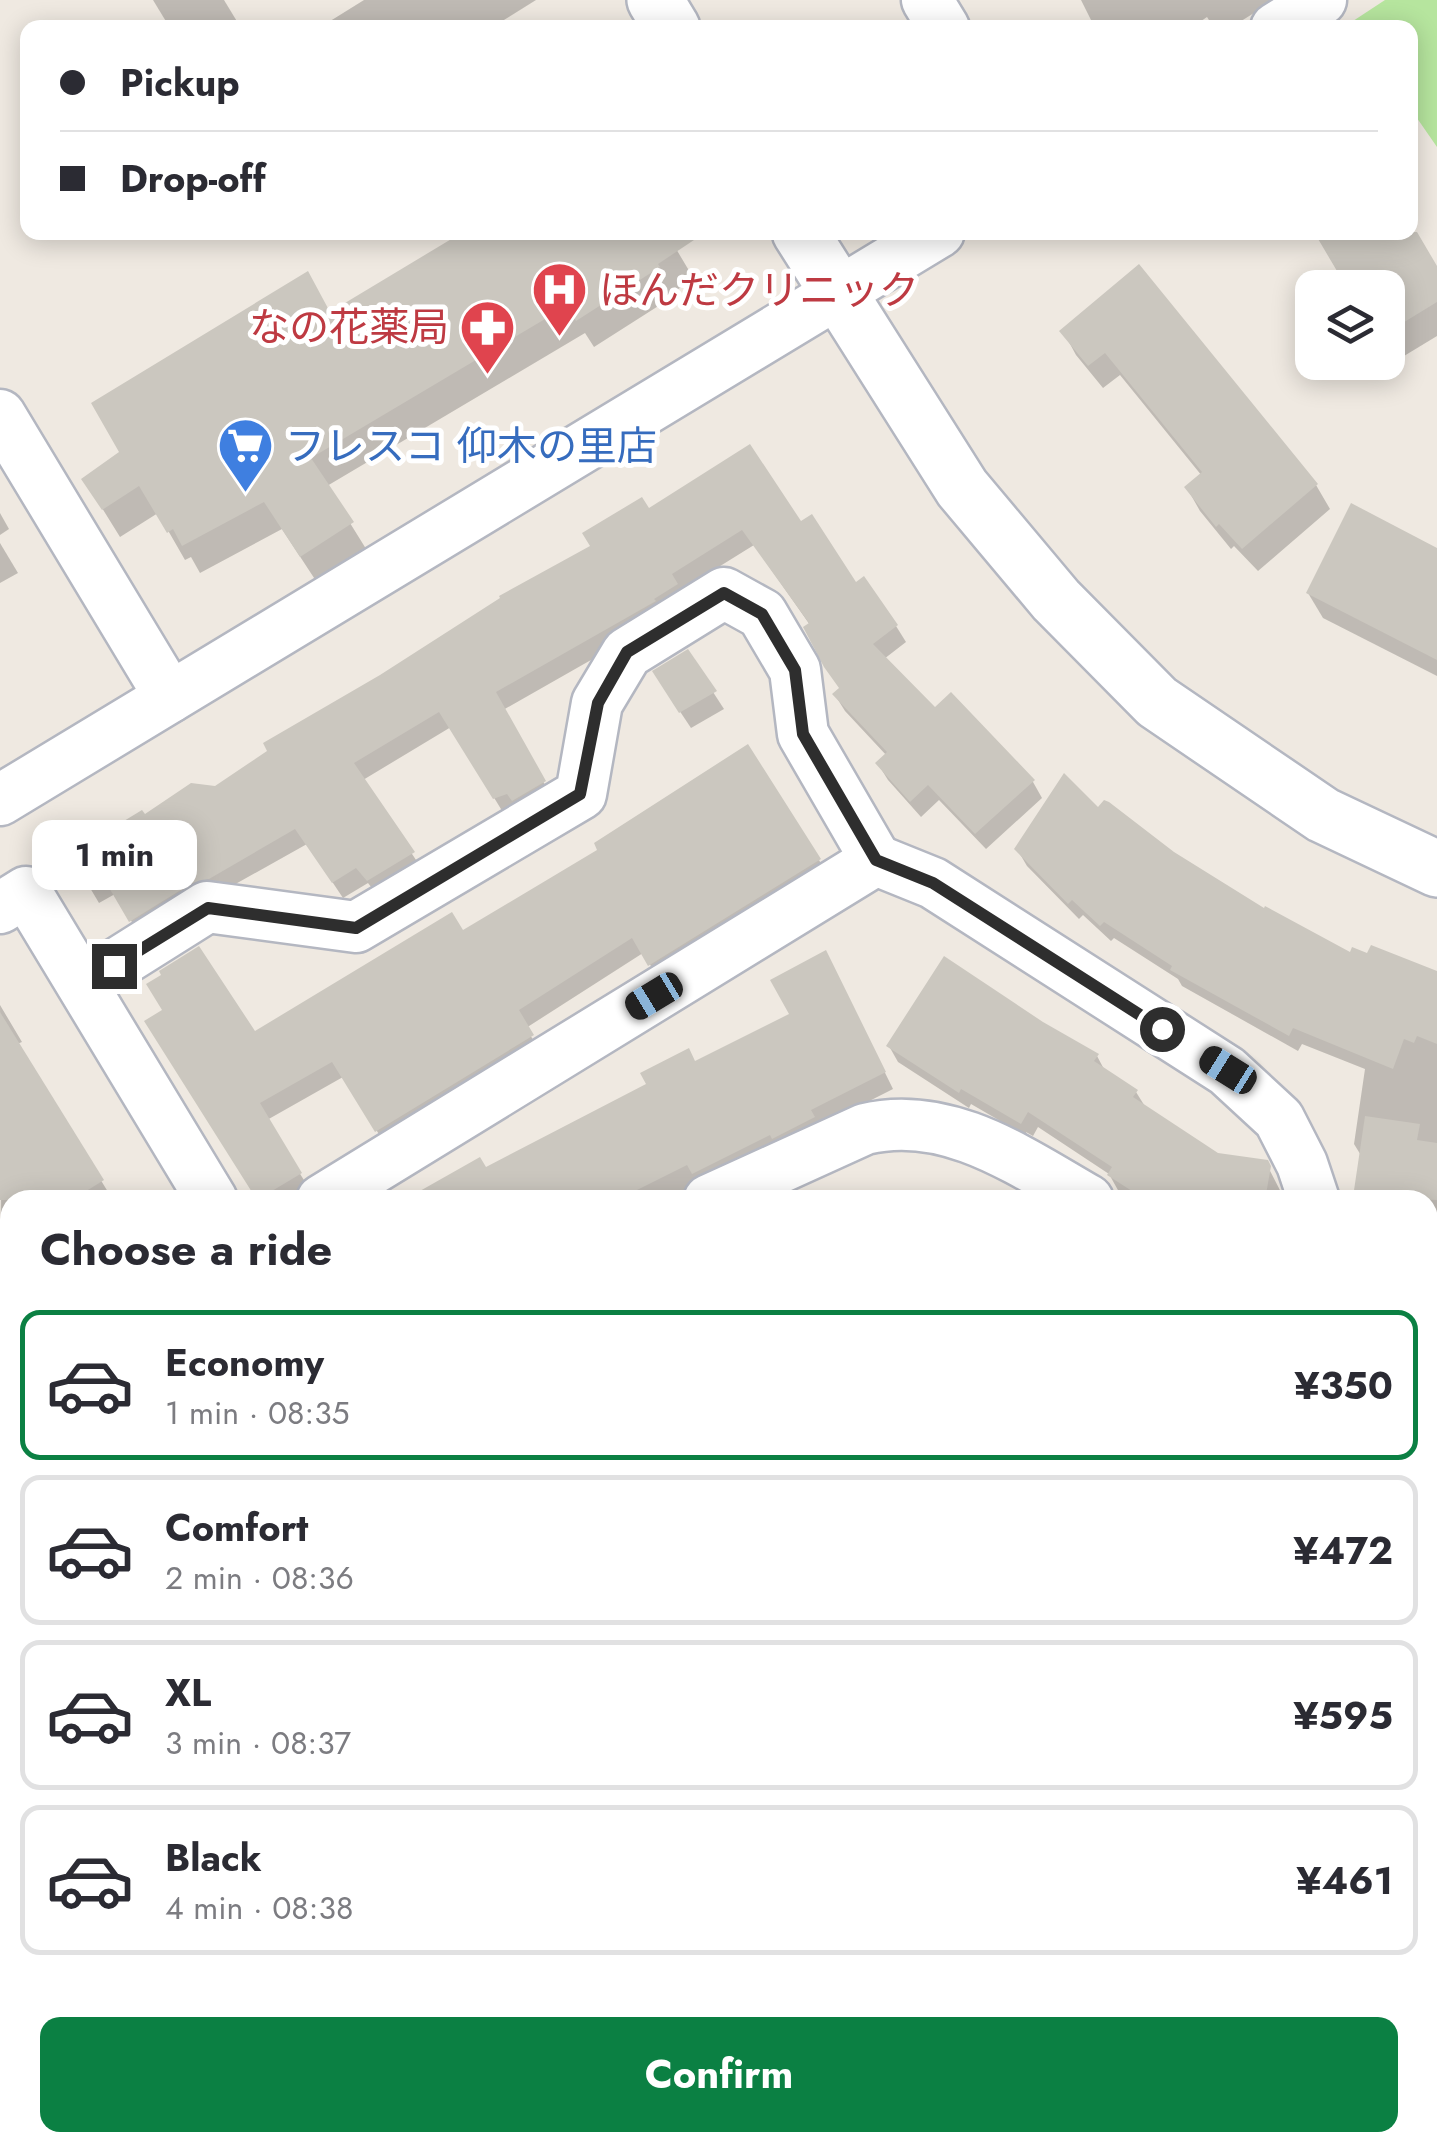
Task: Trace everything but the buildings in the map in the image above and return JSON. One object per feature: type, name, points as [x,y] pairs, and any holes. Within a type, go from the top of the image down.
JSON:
[{"type":"street","points":[[1289,20],[1321,0]]},
{"type":"street","points":[[805,240],[962,488],[1056,600],[1157,702],[1322,815],[1437,868]]},
{"type":"street","points":[[0,800],[926,240]]},
{"type":"street","points":[[0,415],[170,698]]},
{"type":"street","points":[[83,985],[208,908],[356,928],[580,794],[598,703],[627,652],[724,593],[762,614],[795,670],[803,734],[876,860],[933,883],[1228,1070],[1279,1119],[1311,1190]]},
{"type":"street","points":[[338,1190],[876,860]]},
{"type":"street","points":[[0,908],[26,892],[206,1190]]},
{"type":"street","points":[[731,1190],[865,1129],[890,1123],[932,1126],[966,1135],[1069,1190]]},
{"type":"green space","points":[[1385,0],[1437,0],[1437,147],[1418,120],[1418,20],[1355,20]]},
{"type":"place","name":"ほんだクリニック","points":[[560,339]]},
{"type":"place","name":"なの花薬局","points":[[488,376]]},
{"type":"place","name":"フレスコ 仰木の里店","points":[[246,495]]},
{"type":"route","points":[[114,966],[208,908],[356,928],[580,794],[598,703],[627,652],[724,593],[762,614],[795,670],[803,734],[876,860],[933,883],[1162,1029]]}]
